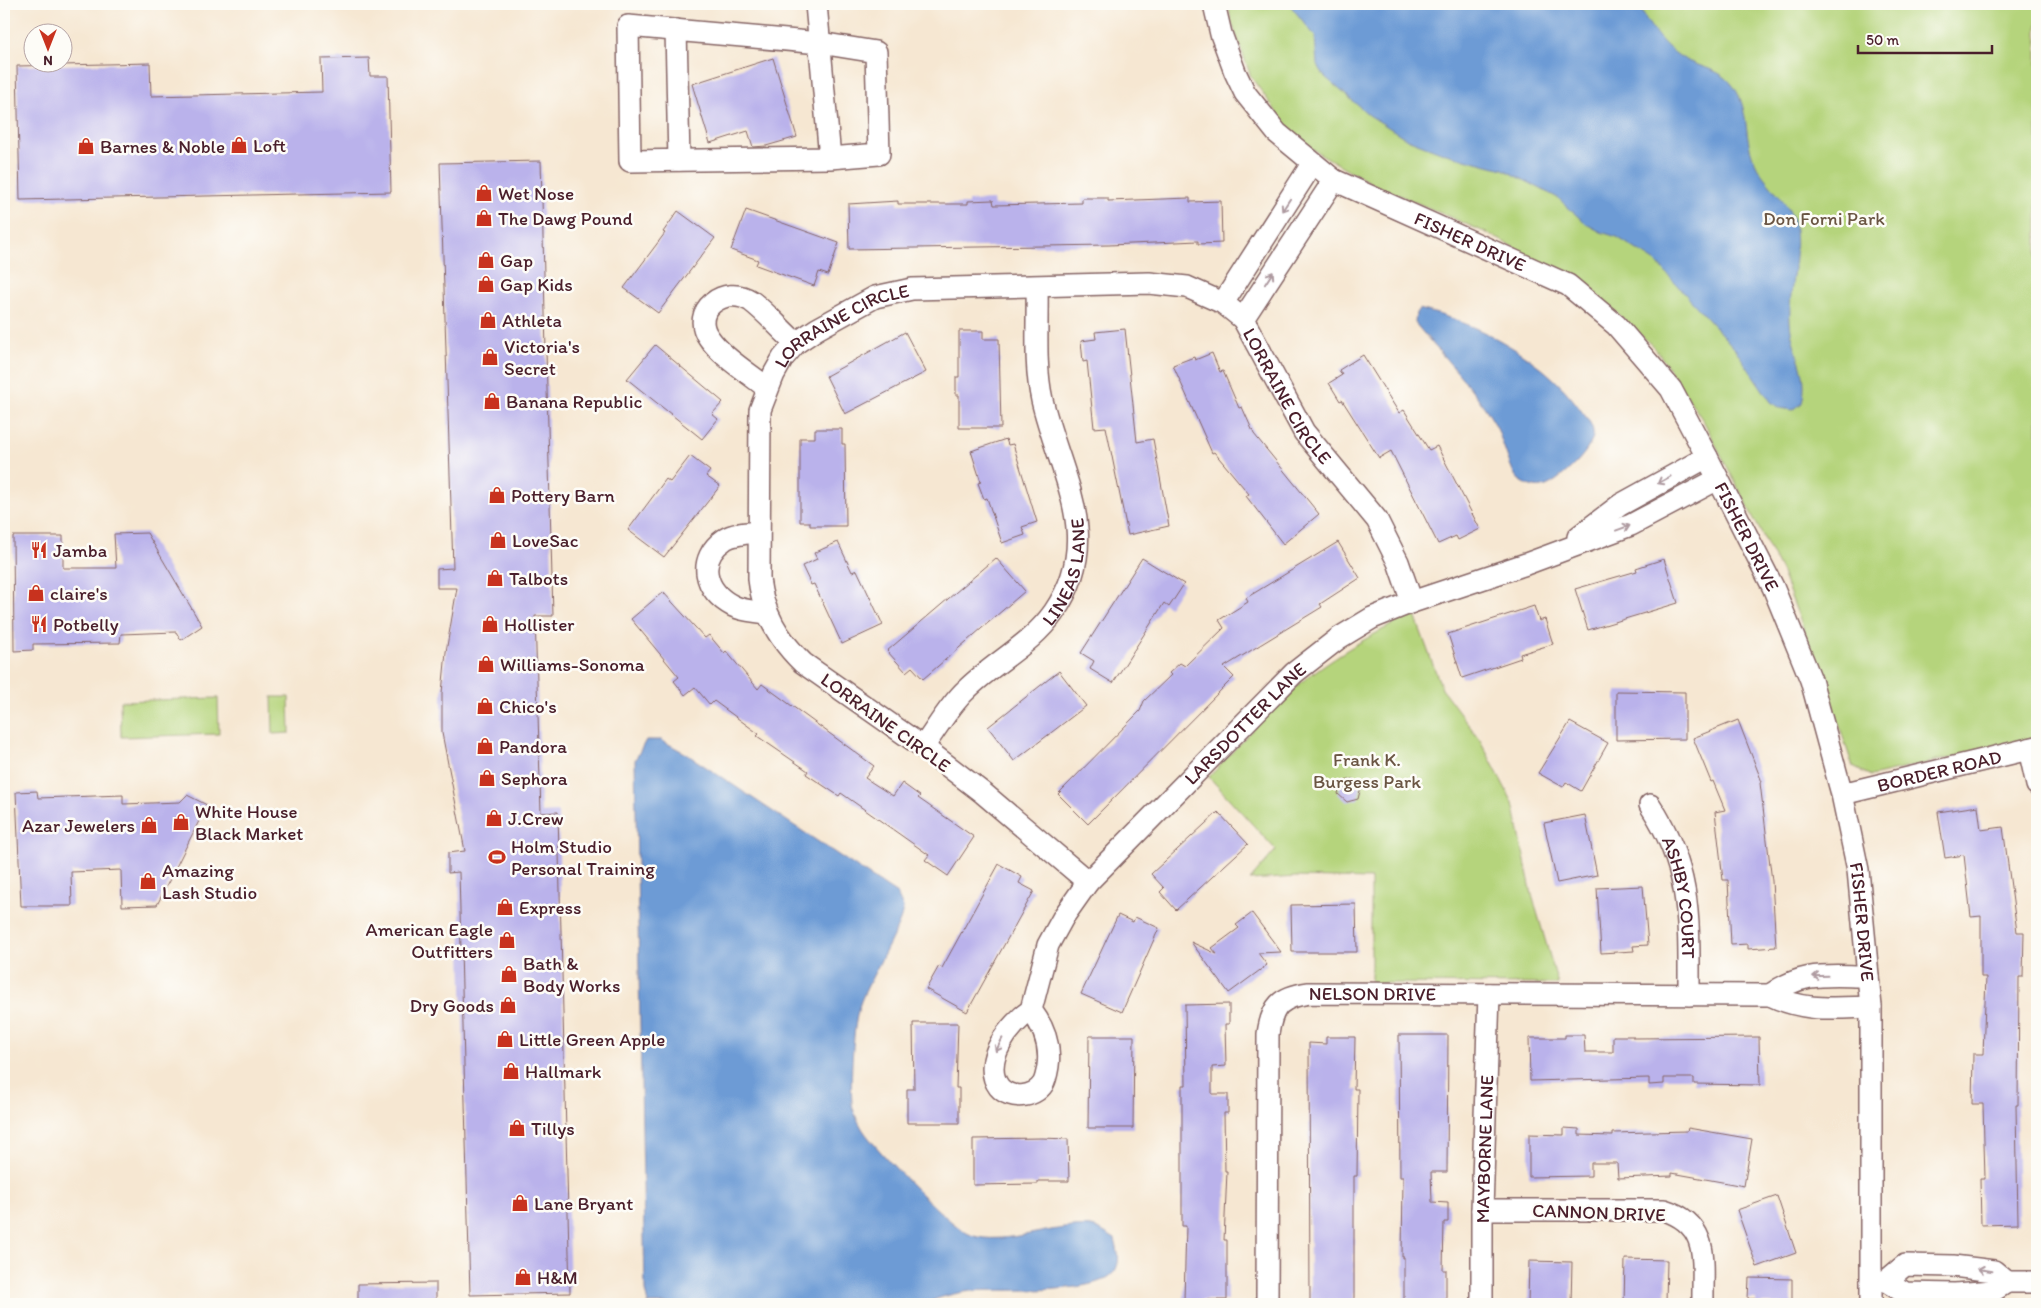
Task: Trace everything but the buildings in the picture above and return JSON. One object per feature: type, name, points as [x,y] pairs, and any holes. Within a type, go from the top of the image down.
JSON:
[{"type":"street","points":[[816,4],[830,158]]},
{"type":"street","name":"FISHER DRIVE","points":[[1214,4],[1227,52],[1245,93],[1277,133],[1312,164],[1334,180],[1568,285],[1616,325],[1671,389],[1707,457],[1793,633],[1811,680],[1842,794],[1858,870],[1871,1007],[1878,1281],[1871,1304]]},
{"type":"street","points":[[628,26],[676,30],[820,43],[876,52],[879,154],[830,158],[630,161],[628,26]]},
{"type":"street","points":[[676,30],[679,160]]},
{"type":"street","points":[[1222,303],[1312,164]]},
{"type":"street","points":[[1243,319],[1334,180]]},
{"type":"street","name":"LORRAINE CIRCLE","points":[[1088,882],[983,793],[923,747],[803,663],[787,648],[766,613],[761,599],[759,578],[760,410],[767,388],[783,358],[796,343],[875,298],[893,292],[912,289],[1170,284],[1187,287],[1222,303],[1243,319],[1304,432],[1377,520],[1398,562],[1412,602]]},
{"type":"street","name":"LINEAS LANE","points":[[923,747],[966,690],[1036,633],[1065,594],[1075,570],[1078,532],[1073,496],[1046,414],[1039,378],[1037,287]]},
{"type":"street","points":[[767,388],[708,337],[704,324],[705,310],[713,301],[726,296],[738,296],[750,301],[796,343]]},
{"type":"street","name":"LARSDOTTER LANE","points":[[1561,550],[1620,505],[1707,457]]},
{"type":"street","name":"LARSDOTTER LANE","points":[[1031,1010],[1048,945],[1064,916],[1088,882],[1294,673],[1339,638],[1372,618],[1412,602],[1630,525],[1718,479]]},
{"type":"street","points":[[759,532],[726,538],[710,556],[706,566],[713,590],[732,605],[745,610],[766,613]]},
{"type":"street","points":[[2033,748],[2037,785]]},
{"type":"street","name":"BORDER ROAD","points":[[1842,794],[2033,748]]},
{"type":"street","name":"ASHBY COURT","points":[[1650,805],[1665,828],[1677,856],[1683,883],[1688,910],[1689,995]]},
{"type":"street","points":[[1770,995],[1784,985],[1802,977],[1868,976]]},
{"type":"street","name":"NELSON DRIVE","points":[[1267,1304],[1268,1034],[1270,1019],[1277,1006],[1295,995],[1309,993],[1770,995],[1788,1004],[1804,1008],[1871,1007]]},
{"type":"street","name":"MAYBORNE LANE","points":[[1482,1304],[1482,1210],[1488,994]]},
{"type":"street","name":"CANNON DRIVE","points":[[1482,1210],[1664,1210],[1676,1214],[1694,1228],[1700,1238],[1703,1304]]},
{"type":"street","points":[[1878,1281],[1905,1265],[1953,1266],[1994,1271],[2007,1282]]},
{"type":"street","points":[[1878,1281],[1904,1293],[1955,1294],[1993,1291],[2007,1282],[2037,1282]]},
{"type":"green space","name":"Don Forni Park","points":[[1228,4],[2037,4],[2037,738],[1871,776],[1853,767],[1830,698],[1782,573],[1704,422],[1656,349],[1591,289],[1489,234],[1371,183],[1312,149],[1289,129],[1251,77],[1231,21]]},
{"type":"green space","name":"Frank K. Burgess Park","points":[[1414,613],[1442,689],[1480,740],[1513,803],[1532,895],[1558,984],[1371,983],[1371,879],[1296,877],[1250,880],[1276,850],[1209,777],[1280,702],[1311,675],[1348,649]]},
{"type":"green space","points":[[272,697],[289,697],[290,733],[273,734]]},
{"type":"green space","points":[[218,698],[219,734],[121,737],[120,701]]},
{"type":"water","points":[[1289,4],[1638,4],[1653,30],[1673,52],[1690,62],[1722,75],[1730,82],[1741,100],[1748,140],[1754,160],[1762,175],[1784,202],[1792,217],[1796,240],[1790,322],[1791,333],[1804,381],[1802,403],[1793,410],[1779,408],[1771,402],[1735,349],[1656,262],[1617,237],[1601,232],[1586,224],[1558,198],[1503,169],[1446,154],[1407,139],[1369,115],[1324,76],[1317,65],[1315,36]]},
{"type":"water","points":[[1419,309],[1464,323],[1508,345],[1548,374],[1565,391],[1588,419],[1593,431],[1593,438],[1584,454],[1568,471],[1552,483],[1542,487],[1531,486],[1518,479],[1512,469],[1495,424],[1487,410],[1468,384],[1415,323],[1416,313]]},
{"type":"water","points":[[646,740],[661,740],[685,753],[897,894],[903,908],[902,915],[860,1004],[856,1024],[851,1093],[853,1109],[861,1127],[882,1154],[931,1204],[971,1235],[984,1238],[1014,1237],[1062,1228],[1091,1227],[1115,1239],[1118,1250],[1117,1265],[1116,1269],[1107,1278],[1092,1284],[1072,1287],[972,1291],[941,1297],[924,1304],[648,1304],[645,1291],[635,760]]},
{"type":"place","name":"Loft","points":[[239,145]]},
{"type":"place","name":"Barnes & Noble","points":[[86,146]]},
{"type":"place","name":"Wet Nose","points":[[484,193]]},
{"type":"place","name":"The Dawg Pound","points":[[484,218]]},
{"type":"place","name":"Gap","points":[[486,260]]},
{"type":"place","name":"Gap Kids","points":[[486,284]]},
{"type":"place","name":"Athleta","points":[[488,320]]},
{"type":"place","name":"Victoria's Secret","points":[[490,357]]},
{"type":"place","name":"Banana Republic","points":[[492,401]]},
{"type":"place","name":"Pottery Barn","points":[[497,495]]},
{"type":"place","name":"LoveSac","points":[[498,540]]},
{"type":"place","name":"Jamba","points":[[39,550]]},
{"type":"place","name":"Talbots","points":[[495,578]]},
{"type":"place","name":"claire's","points":[[36,593]]},
{"type":"place","name":"Potbelly","points":[[39,624]]},
{"type":"place","name":"Hollister","points":[[490,624]]},
{"type":"place","name":"Williams-Sonoma","points":[[486,664]]},
{"type":"place","name":"Chico's","points":[[485,706]]},
{"type":"place","name":"Pandora","points":[[485,746]]},
{"type":"place","name":"Sephora","points":[[487,778]]},
{"type":"place","name":"J.Crew","points":[[494,818]]},
{"type":"place","name":"White House Black Market","points":[[181,822]]},
{"type":"place","name":"Azar Jewelers","points":[[149,825]]},
{"type":"place","name":"Holm Studio Personal Training","points":[[497,857]]},
{"type":"place","name":"Amazing Lash Studio","points":[[148,881]]},
{"type":"place","name":"Express","points":[[505,907]]},
{"type":"place","name":"American Eagle Outfitters","points":[[507,940]]},
{"type":"place","name":"Bath & Body Works","points":[[509,974]]},
{"type":"place","name":"Dry Goods","points":[[508,1005]]},
{"type":"place","name":"Little Green Apple","points":[[505,1039]]},
{"type":"place","name":"Hallmark","points":[[511,1071]]},
{"type":"place","name":"Tillys","points":[[517,1128]]},
{"type":"place","name":"Lane Bryant","points":[[520,1203]]},
{"type":"place","name":"H&M","points":[[523,1277]]}]
